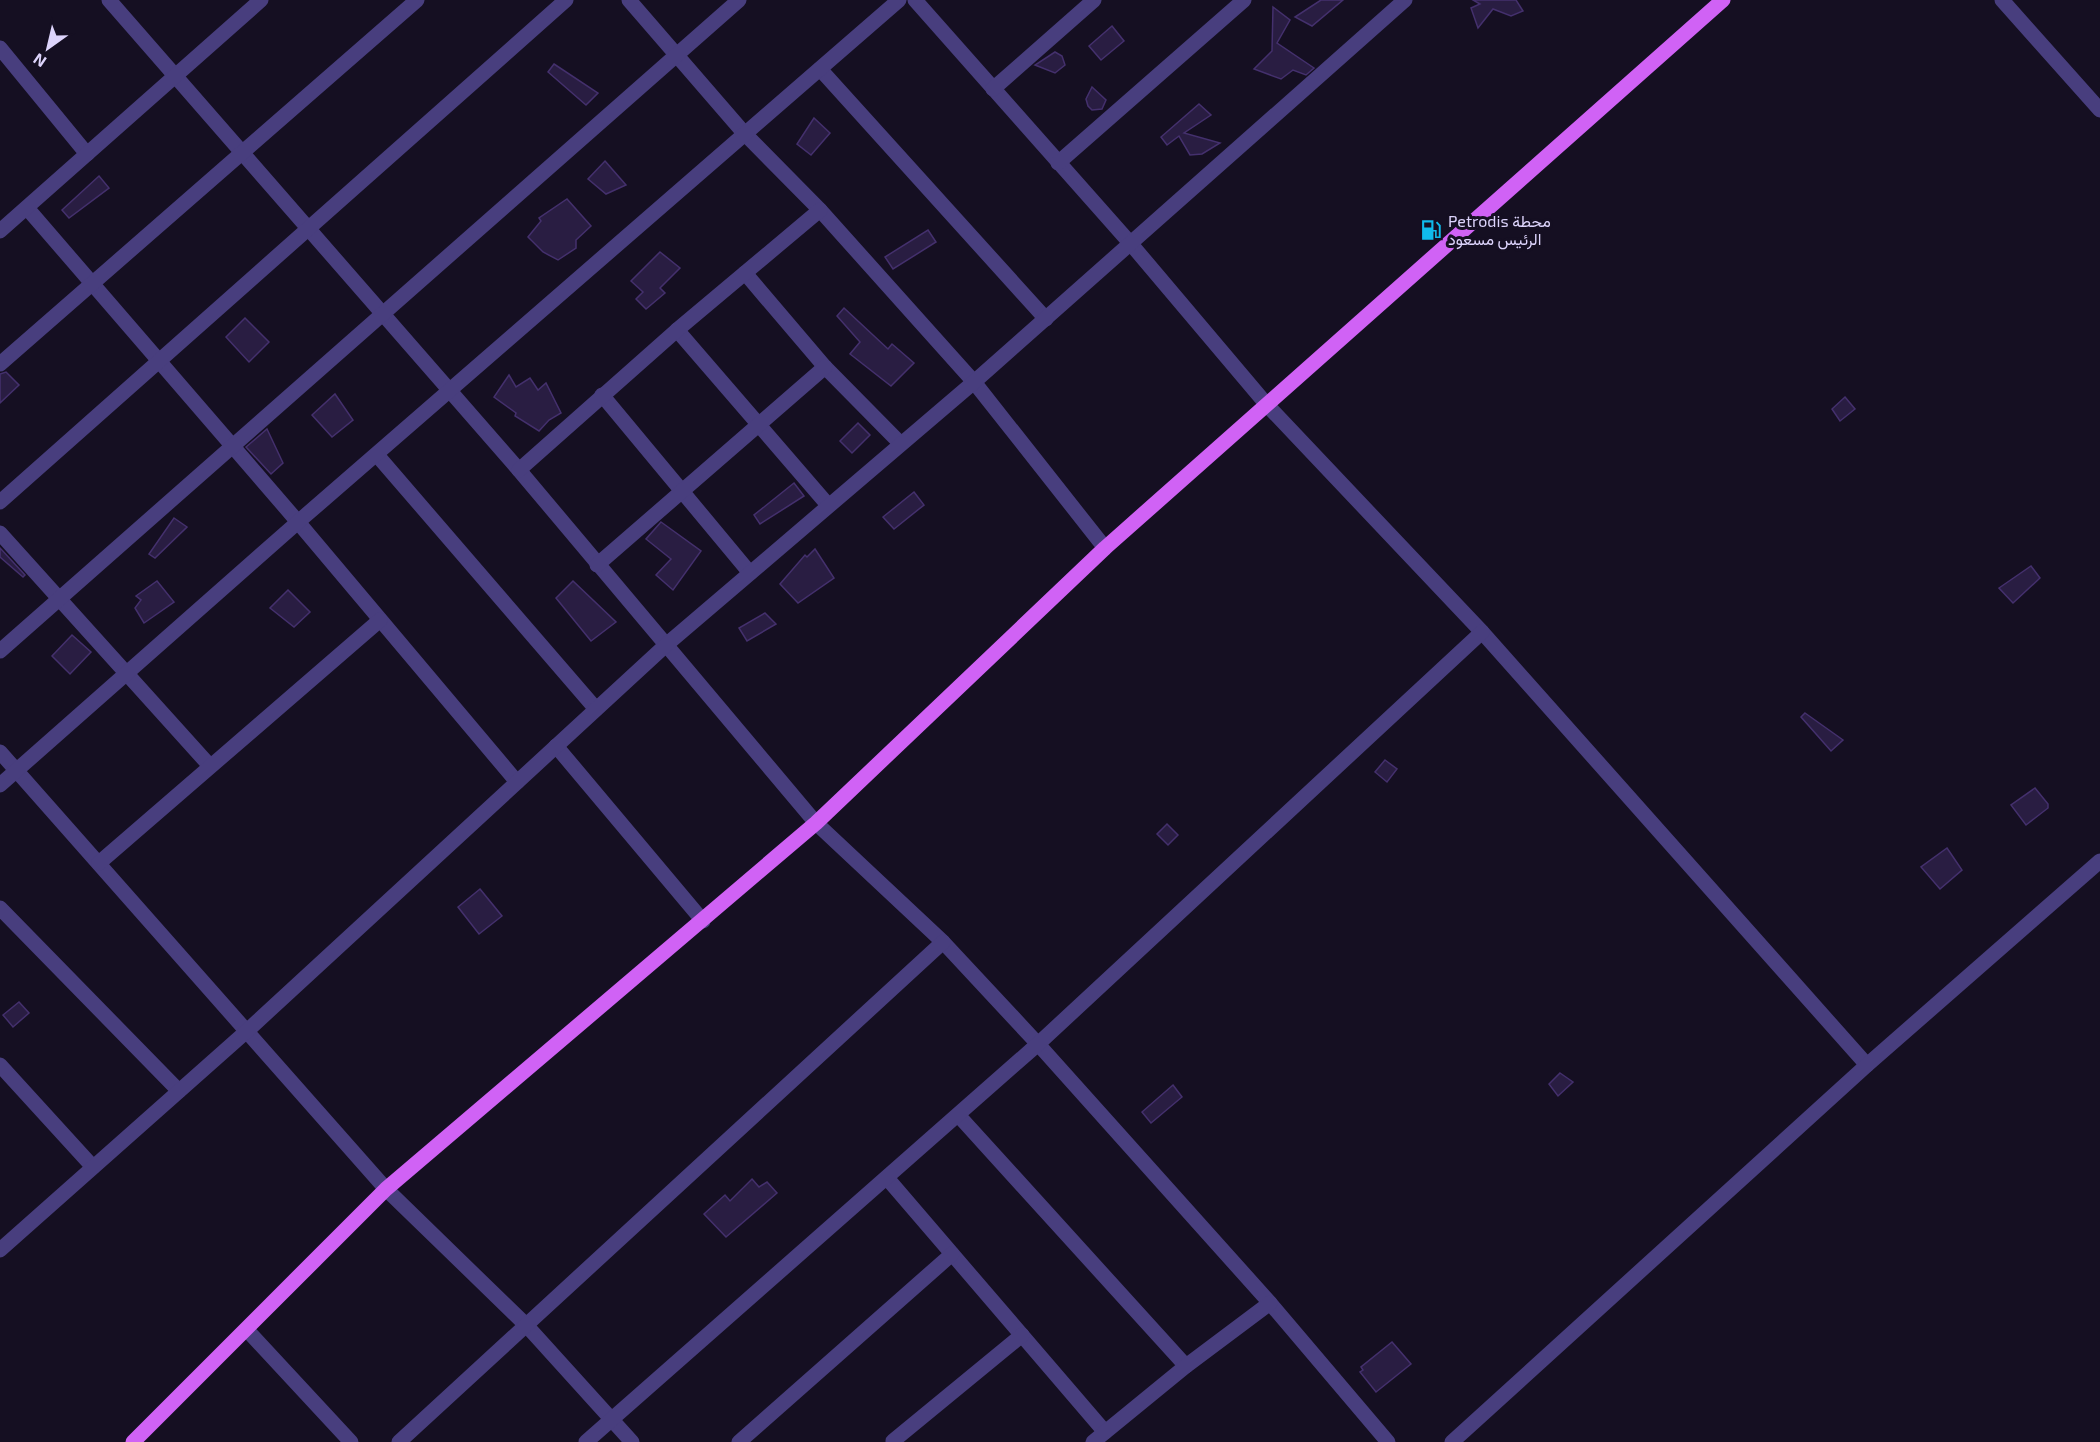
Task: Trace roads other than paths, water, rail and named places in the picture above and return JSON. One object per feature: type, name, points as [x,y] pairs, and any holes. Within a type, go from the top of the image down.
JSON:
[{"type":"main road","points":[[133,1442],[386,1189],[816,823],[1105,548],[1723,0]]},
{"type":"street","points":[[0,231],[261,0]]},
{"type":"street","points":[[0,364],[241,151],[417,0]]},
{"type":"street","points":[[0,502],[566,0]]},
{"type":"street","points":[[628,0],[744,133],[820,210],[974,382],[1105,548]]},
{"type":"street","points":[[0,651],[739,0]]},
{"type":"street","points":[[0,785],[298,522],[899,0]]},
{"type":"street","points":[[915,0],[1131,244],[1267,405],[1482,632],[1867,1065]]},
{"type":"street","points":[[993,89],[1094,0]]},
{"type":"street","points":[[1058,163],[1244,0]]},
{"type":"street","points":[[0,1250],[248,1030],[666,645],[974,382],[1405,0]]},
{"type":"street","points":[[2002,0],[2100,110]]},
{"type":"street","points":[[113,2],[519,470],[816,823],[943,942],[1038,1044],[1270,1303],[1388,1442]]},
{"type":"street","points":[[0,48],[87,154]]},
{"type":"street","points":[[820,69],[1046,319]]},
{"type":"street","points":[[27,208],[234,447],[517,782]]},
{"type":"street","points":[[519,470],[677,330],[820,210]]},
{"type":"street","points":[[745,273],[825,367],[900,443]]},
{"type":"street","points":[[677,330],[828,505]]},
{"type":"street","points":[[597,565],[761,425],[825,367]]},
{"type":"street","points":[[602,395],[750,573]]},
{"type":"street","points":[[377,455],[596,709]]},
{"type":"street","points":[[0,533],[210,766]]},
{"type":"street","points":[[99,863],[380,620]]},
{"type":"street","points":[[586,1442],[1038,1044],[1482,632]]},
{"type":"street","points":[[556,746],[703,921]]},
{"type":"street","points":[[0,752],[248,1030],[386,1189],[527,1326],[632,1442]]},
{"type":"street","points":[[1452,1442],[1867,1065],[2100,861]]},
{"type":"street","points":[[0,908],[179,1091]]},
{"type":"street","points":[[399,1442],[943,942]]},
{"type":"street","points":[[1,1069],[93,1167]]},
{"type":"street","points":[[958,1116],[1186,1366]]},
{"type":"street","points":[[887,1178],[1105,1432]]},
{"type":"street","points":[[739,1442],[952,1254]]},
{"type":"street","points":[[1093,1442],[1186,1366],[1270,1303]]},
{"type":"street","points":[[247,1330],[351,1442]]},
{"type":"street","points":[[893,1442],[1022,1335]]},
{"type":"place","name":"Petrodis محطة الرئيس مسعود","points":[[1431,230]]}]
